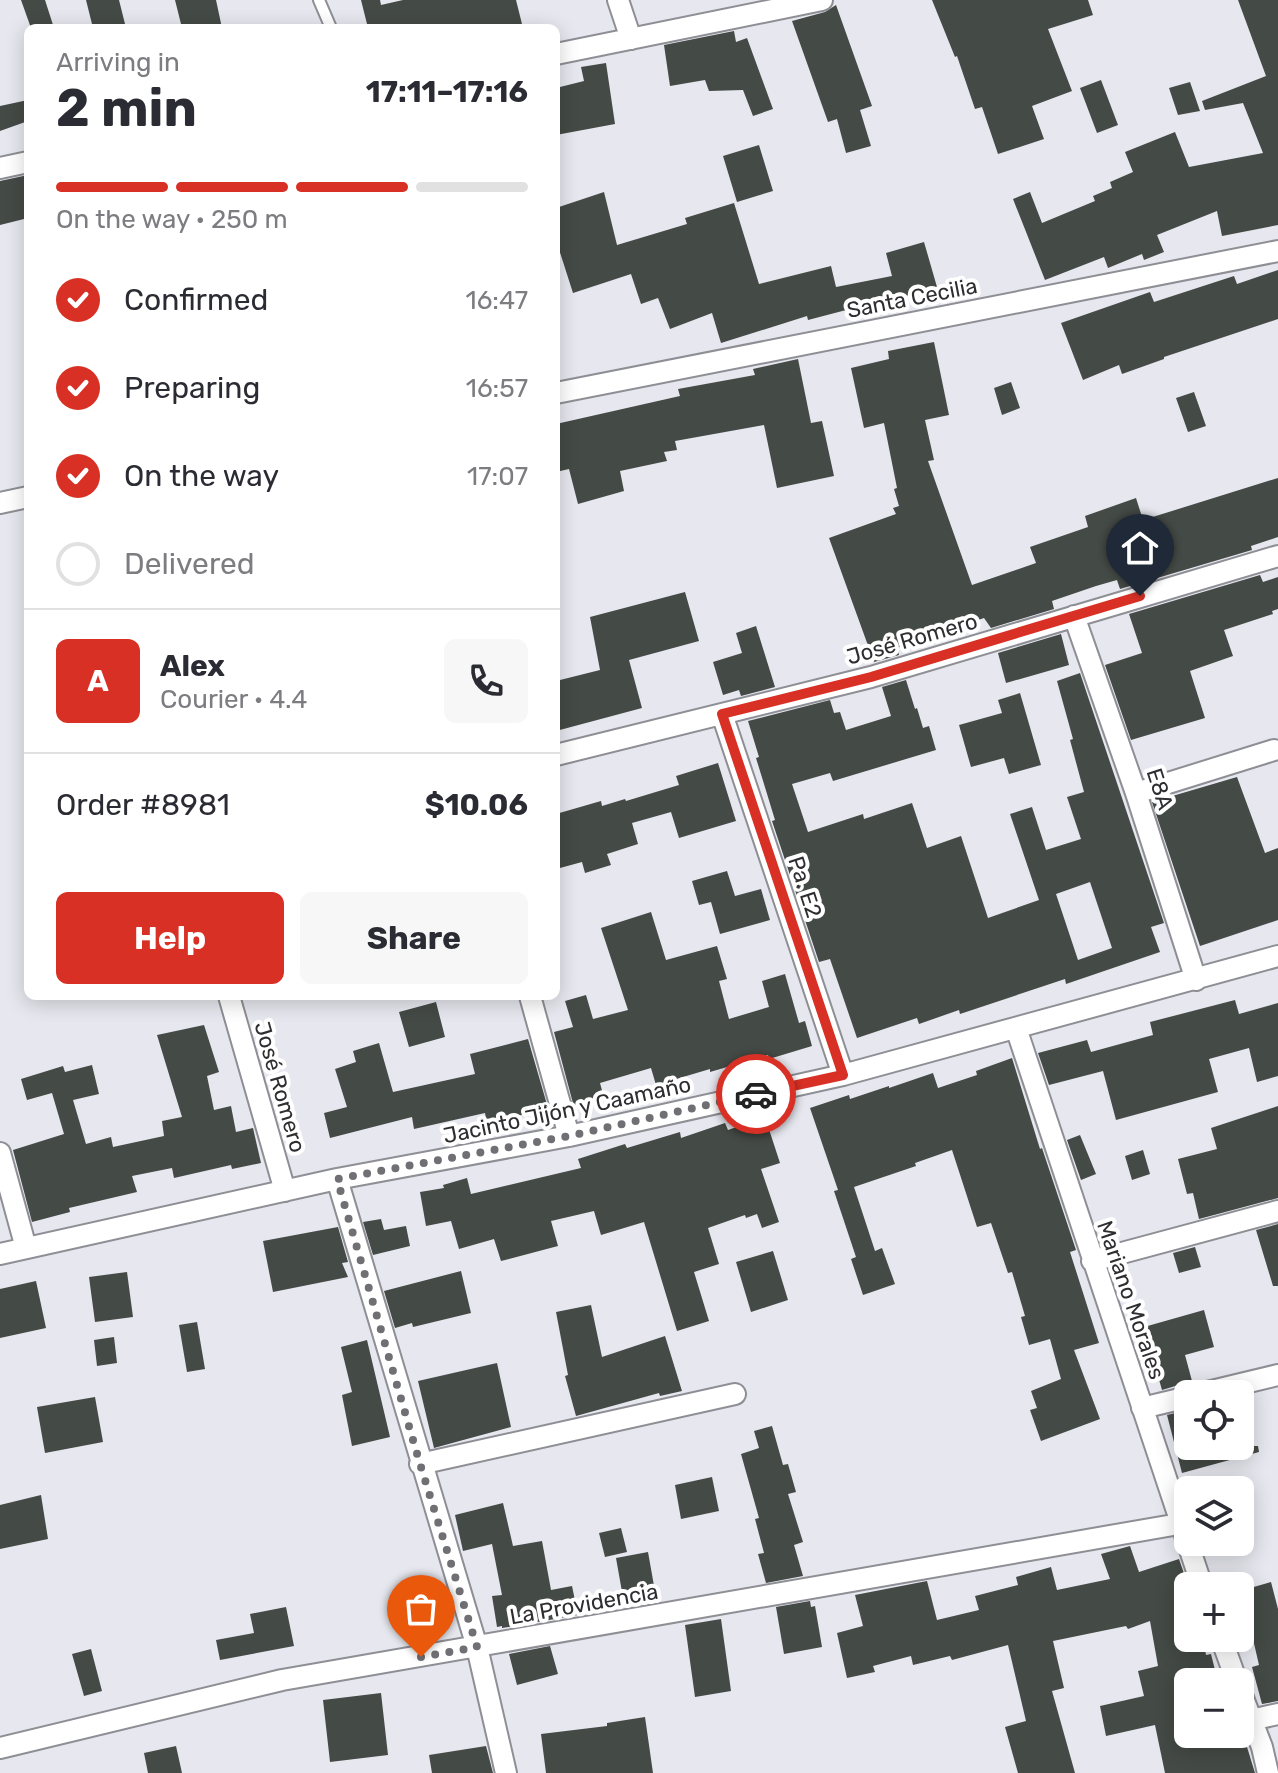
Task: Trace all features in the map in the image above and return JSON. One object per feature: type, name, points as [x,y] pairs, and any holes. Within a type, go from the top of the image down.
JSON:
[{"type":"street","points":[[618,0],[631,39]]},
{"type":"street","points":[[560,53],[822,0]]},
{"type":"street","points":[[0,168],[24,163]]},
{"type":"street","name":"Santa Cecilia","points":[[560,392],[1278,251]]},
{"type":"street","points":[[0,503],[24,498]]},
{"type":"street","name":"José Romero","points":[[560,754],[871,677],[1278,556]]},
{"type":"street","name":"E8A","points":[[1074,616],[1136,793],[1196,980]]},
{"type":"street","name":"Pa. E2","points":[[722,714],[843,1075]]},
{"type":"street","points":[[1136,793],[1274,750]]},
{"type":"street","name":"Jacinto Jijón y Caamaño","points":[[0,1254],[337,1179],[569,1136],[843,1075],[1278,956]]},
{"type":"street","name":"José Romero","points":[[230,1000],[285,1191]]},
{"type":"street","points":[[531,1000],[569,1136]]},
{"type":"street","name":"Mariano Morales","points":[[1016,1028],[1174,1508]]},
{"type":"street","points":[[0,1153],[26,1248]]},
{"type":"street","points":[[337,1179],[477,1647],[506,1773]]},
{"type":"street","points":[[1092,1261],[1278,1211]]},
{"type":"street","points":[[1254,1381],[1278,1375]]},
{"type":"street","points":[[420,1464],[735,1394]]},
{"type":"street","points":[[1142,1408],[1174,1400]]},
{"type":"street","name":"La Providencia","points":[[0,1748],[282,1680],[1174,1525]]},
{"type":"street","points":[[1254,1719],[1278,1714]]},
{"type":"street","points":[[1254,1727],[1268,1773]]},
{"type":"lane","points":[[319,0],[329,24]]},
{"type":"building","points":[[21,0],[45,0],[53,24],[30,24]]},
{"type":"building","points":[[86,0],[119,0],[125,24],[92,24]]},
{"type":"building","points":[[175,0],[216,0],[221,24],[181,24]]},
{"type":"building","points":[[361,0],[380,0],[381,5],[403,0],[516,0],[522,24],[367,24]]},
{"type":"building","points":[[932,0],[1088,0],[1093,15],[1048,29],[1072,91],[1032,106],[1044,139],[998,154],[982,107],[975,109],[957,56]]},
{"type":"building","points":[[1238,0],[1278,0],[1278,225],[1222,236],[1217,211],[1157,235],[1164,252],[1144,260],[1142,254],[1108,268],[1104,257],[1045,280],[1013,199],[1030,192],[1042,223],[1095,201],[1093,196],[1112,188],[1110,182],[1133,172],[1125,152],[1175,132],[1189,167],[1263,153],[1243,103],[1205,110],[1202,101],[1266,76]]},
{"type":"building","points":[[836,5],[872,106],[860,110],[871,146],[846,153],[837,119],[828,122],[792,21],[825,12]]},
{"type":"building","points":[[734,31],[736,42],[747,38],[773,109],[753,116],[743,90],[709,91],[705,80],[670,86],[664,45]]},
{"type":"building","points":[[606,63],[615,124],[560,134],[560,87],[584,81],[581,67]]},
{"type":"building","points":[[1101,80],[1118,125],[1097,133],[1080,88]]},
{"type":"building","points":[[1190,82],[1200,111],[1178,115],[1169,88]]},
{"type":"building","points":[[24,101],[24,122],[0,131],[0,106]]},
{"type":"building","points":[[759,145],[773,191],[737,202],[723,156]]},
{"type":"building","points":[[24,176],[24,219],[0,225],[0,181]]},
{"type":"building","points":[[604,192],[617,245],[687,224],[685,218],[734,203],[759,284],[831,266],[836,287],[892,276],[886,253],[924,242],[937,287],[895,299],[896,306],[851,315],[850,309],[808,320],[807,316],[721,343],[712,313],[670,329],[658,298],[641,304],[631,274],[573,293],[560,252],[560,207]]},
{"type":"building","points":[[1278,270],[1278,319],[1122,374],[1119,365],[1083,380],[1061,323],[1150,292],[1154,302],[1234,276],[1237,284]]},
{"type":"building","points":[[934,342],[949,415],[925,420],[934,460],[928,461],[972,585],[1036,563],[1030,547],[1088,527],[1085,516],[1136,498],[1143,520],[1278,478],[1278,537],[1251,546],[1252,550],[1120,589],[1117,580],[1096,586],[1052,601],[1054,609],[991,628],[984,618],[897,648],[899,655],[874,662],[829,538],[896,514],[893,508],[899,506],[884,423],[864,428],[851,368],[889,359],[888,351]]},
{"type":"building","points":[[798,359],[811,423],[822,421],[834,476],[777,488],[764,425],[675,441],[677,450],[664,452],[667,461],[620,471],[624,491],[578,504],[569,469],[560,471],[560,423],[680,396],[678,389],[755,375],[753,369]]},
{"type":"building","points":[[1011,382],[1020,408],[1002,415],[994,388]]},
{"type":"building","points":[[1194,392],[1206,426],[1188,432],[1176,398]]},
{"type":"building","points":[[1260,575],[1263,582],[1278,577],[1278,609],[1272,611],[1273,614],[1224,630],[1233,656],[1190,671],[1205,718],[1131,740],[1105,665],[1142,653],[1129,614]]},
{"type":"building","points":[[685,592],[699,641],[629,660],[642,708],[560,730],[560,680],[600,670],[590,617]]},
{"type":"building","points":[[756,626],[775,687],[741,696],[739,690],[723,695],[713,662],[742,653],[736,633]]},
{"type":"building","points":[[1061,634],[1069,665],[1006,683],[998,653]]},
{"type":"building","points":[[1080,673],[1164,923],[1151,927],[1160,952],[1066,984],[1065,979],[960,1014],[959,1010],[919,1024],[917,1018],[857,1038],[830,959],[819,962],[772,821],[775,820],[748,721],[830,700],[834,713],[840,712],[846,730],[891,716],[882,687],[906,680],[923,728],[929,726],[936,750],[833,781],[830,773],[792,784],[808,832],[863,814],[864,819],[912,803],[927,848],[961,836],[988,918],[1039,900],[1010,814],[1032,807],[1046,850],[1081,839],[1067,797],[1084,792],[1057,681]],"holes":[[[1090,882],[1112,948],[1078,960],[1056,894]]]},
{"type":"building","points":[[1020,693],[1041,765],[1009,774],[1004,758],[971,767],[959,725],[1002,713],[998,700]]},
{"type":"building","points":[[718,763],[736,821],[679,838],[671,812],[632,823],[638,844],[607,854],[611,865],[585,873],[582,862],[560,868],[560,813],[601,801],[602,806],[626,801],[679,785],[676,776]]},
{"type":"building","points":[[1237,777],[1265,853],[1278,848],[1278,920],[1200,946],[1152,802]]},
{"type":"building","points":[[727,871],[735,896],[761,889],[770,920],[720,934],[711,902],[699,905],[692,881]]},
{"type":"building","points":[[651,912],[666,960],[717,946],[727,979],[719,981],[729,1019],[769,1007],[762,981],[785,974],[799,1023],[805,1021],[812,1046],[769,1059],[768,1055],[710,1072],[710,1069],[656,1085],[651,1068],[600,1083],[604,1098],[574,1107],[554,1032],[573,1027],[565,1001],[586,995],[593,1019],[628,1010],[601,928]]},
{"type":"building","points":[[1235,1000],[1239,1014],[1278,1003],[1278,1076],[1257,1082],[1249,1048],[1209,1059],[1218,1092],[1116,1120],[1103,1071],[1049,1085],[1038,1053],[1087,1040],[1091,1052],[1153,1035],[1150,1022]]},
{"type":"building","points":[[436,1002],[445,1037],[409,1047],[399,1012]]},
{"type":"building","points":[[204,1025],[219,1072],[207,1076],[214,1110],[231,1106],[236,1132],[253,1128],[261,1163],[232,1169],[231,1165],[174,1178],[172,1168],[132,1176],[137,1192],[69,1208],[70,1212],[32,1222],[13,1150],[64,1134],[52,1093],[27,1100],[21,1079],[63,1066],[65,1072],[92,1065],[99,1094],[73,1100],[86,1144],[111,1137],[113,1147],[164,1136],[162,1121],[182,1117],[157,1035]]},
{"type":"building","points":[[528,1039],[548,1108],[487,1124],[485,1113],[414,1129],[412,1117],[330,1138],[324,1113],[347,1107],[335,1069],[356,1062],[353,1051],[379,1043],[393,1092],[475,1074],[470,1054]]},
{"type":"building","points":[[1012,1058],[1076,1250],[1070,1252],[1099,1343],[1074,1350],[1100,1419],[1041,1441],[1030,1410],[1037,1408],[1031,1391],[1061,1379],[1050,1339],[1029,1345],[1021,1317],[1025,1316],[1012,1272],[1008,1273],[991,1223],[977,1227],[952,1150],[854,1187],[875,1251],[882,1248],[895,1284],[863,1295],[851,1259],[856,1257],[834,1191],[838,1190],[810,1108],[933,1073],[938,1088],[977,1075],[976,1071]]},
{"type":"building","points":[[1278,1106],[1278,1198],[1199,1219],[1193,1193],[1187,1194],[1178,1159],[1217,1149],[1211,1128]]},
{"type":"building","points":[[765,1117],[780,1163],[761,1169],[779,1222],[762,1228],[757,1214],[746,1218],[745,1215],[708,1228],[719,1264],[694,1272],[709,1321],[677,1331],[644,1222],[601,1235],[594,1211],[551,1221],[558,1246],[501,1261],[494,1239],[459,1249],[451,1221],[426,1226],[420,1192],[444,1188],[443,1185],[467,1178],[471,1194],[581,1168],[578,1159],[625,1144],[627,1148],[680,1132],[681,1138],[725,1123],[728,1130]]},
{"type":"building","points":[[1080,1135],[1096,1174],[1081,1180],[1067,1140]]},
{"type":"building","points":[[1143,1150],[1150,1174],[1132,1180],[1125,1156]]},
{"type":"building","points":[[381,1219],[384,1230],[406,1226],[410,1246],[373,1255],[363,1222]]},
{"type":"building","points":[[1278,1224],[1278,1286],[1273,1286],[1256,1230]]},
{"type":"building","points":[[338,1227],[348,1262],[342,1263],[348,1277],[273,1292],[263,1241]]},
{"type":"building","points":[[1195,1247],[1201,1267],[1179,1273],[1173,1253]]},
{"type":"building","points":[[773,1251],[788,1300],[751,1312],[736,1262]]},
{"type":"building","points":[[461,1271],[471,1313],[413,1327],[412,1323],[395,1328],[384,1291]]},
{"type":"building","points":[[127,1272],[133,1317],[95,1322],[89,1277]]},
{"type":"building","points":[[36,1281],[46,1328],[0,1338],[0,1289]]},
{"type":"building","points":[[591,1305],[602,1357],[665,1336],[682,1391],[660,1396],[659,1393],[576,1416],[565,1376],[568,1375],[556,1312]]},
{"type":"building","points":[[1204,1310],[1214,1347],[1185,1355],[1192,1380],[1174,1380],[1174,1386],[1162,1390],[1144,1327]]},
{"type":"building","points":[[197,1322],[205,1369],[187,1372],[179,1325]]},
{"type":"building","points":[[114,1337],[117,1363],[97,1366],[94,1340]]},
{"type":"building","points":[[367,1340],[390,1437],[352,1446],[342,1395],[352,1392],[341,1347]]},
{"type":"building","points":[[497,1363],[511,1427],[434,1448],[418,1381]]},
{"type":"building","points":[[95,1397],[103,1442],[45,1453],[37,1407]]},
{"type":"building","points":[[1174,1413],[1174,1442],[1167,1415]]},
{"type":"building","points":[[772,1426],[783,1465],[788,1464],[796,1492],[788,1494],[803,1542],[794,1545],[803,1576],[766,1583],[758,1554],[764,1553],[755,1519],[759,1518],[741,1454],[759,1448],[754,1431]]},
{"type":"building","points":[[1179,1460],[1230,1460],[1182,1473]]},
{"type":"building","points":[[712,1477],[719,1511],[681,1519],[675,1485]]},
{"type":"building","points":[[41,1495],[48,1539],[0,1549],[0,1505]]},
{"type":"building","points":[[503,1503],[513,1546],[542,1541],[551,1590],[572,1586],[578,1615],[497,1627],[492,1596],[502,1595],[492,1544],[463,1551],[455,1515]]},
{"type":"building","points":[[621,1528],[627,1552],[605,1557],[599,1533]]},
{"type":"building","points":[[1130,1546],[1139,1572],[1179,1559],[1184,1572],[1174,1572],[1174,1652],[1211,1654],[1214,1668],[1174,1668],[1174,1748],[1247,1748],[1255,1773],[1165,1773],[1155,1725],[1106,1736],[1100,1706],[1144,1696],[1138,1671],[1158,1666],[1150,1621],[1128,1629],[1126,1626],[1053,1641],[1064,1688],[1052,1691],[1075,1773],[1018,1773],[1005,1727],[1026,1721],[1008,1645],[952,1660],[950,1656],[913,1665],[911,1656],[873,1666],[875,1672],[847,1678],[837,1633],[863,1626],[855,1595],[927,1581],[937,1620],[979,1610],[975,1596],[1018,1585],[1016,1577],[1051,1567],[1057,1590],[1110,1579],[1101,1554]]},
{"type":"building","points":[[648,1552],[656,1597],[624,1603],[616,1558]]},
{"type":"building","points":[[1271,1582],[1278,1609],[1278,1701],[1262,1704],[1252,1667],[1259,1665],[1254,1644],[1254,1587]]},
{"type":"building","points":[[810,1601],[811,1607],[815,1606],[822,1647],[784,1654],[776,1607]]},
{"type":"building","points":[[286,1607],[294,1646],[220,1660],[216,1640],[254,1633],[250,1614]]},
{"type":"building","points":[[721,1619],[731,1691],[695,1697],[685,1625]]},
{"type":"building","points":[[550,1646],[558,1674],[517,1685],[509,1654]]},
{"type":"building","points":[[91,1649],[102,1691],[84,1696],[72,1654]]},
{"type":"building","points":[[381,1693],[388,1755],[330,1762],[323,1700]]},
{"type":"building","points":[[645,1717],[653,1773],[546,1773],[541,1734],[607,1726],[607,1723]]},
{"type":"building","points":[[176,1746],[182,1773],[148,1773],[144,1753]]},
{"type":"building","points":[[486,1746],[493,1773],[432,1773],[429,1755]]},
{"type":"way so far","points":[[421,1657],[477,1647],[337,1179],[569,1136],[756,1094]]},
{"type":"route","points":[[756,1094],[843,1075],[722,714],[871,677],[1140,596]]}]
